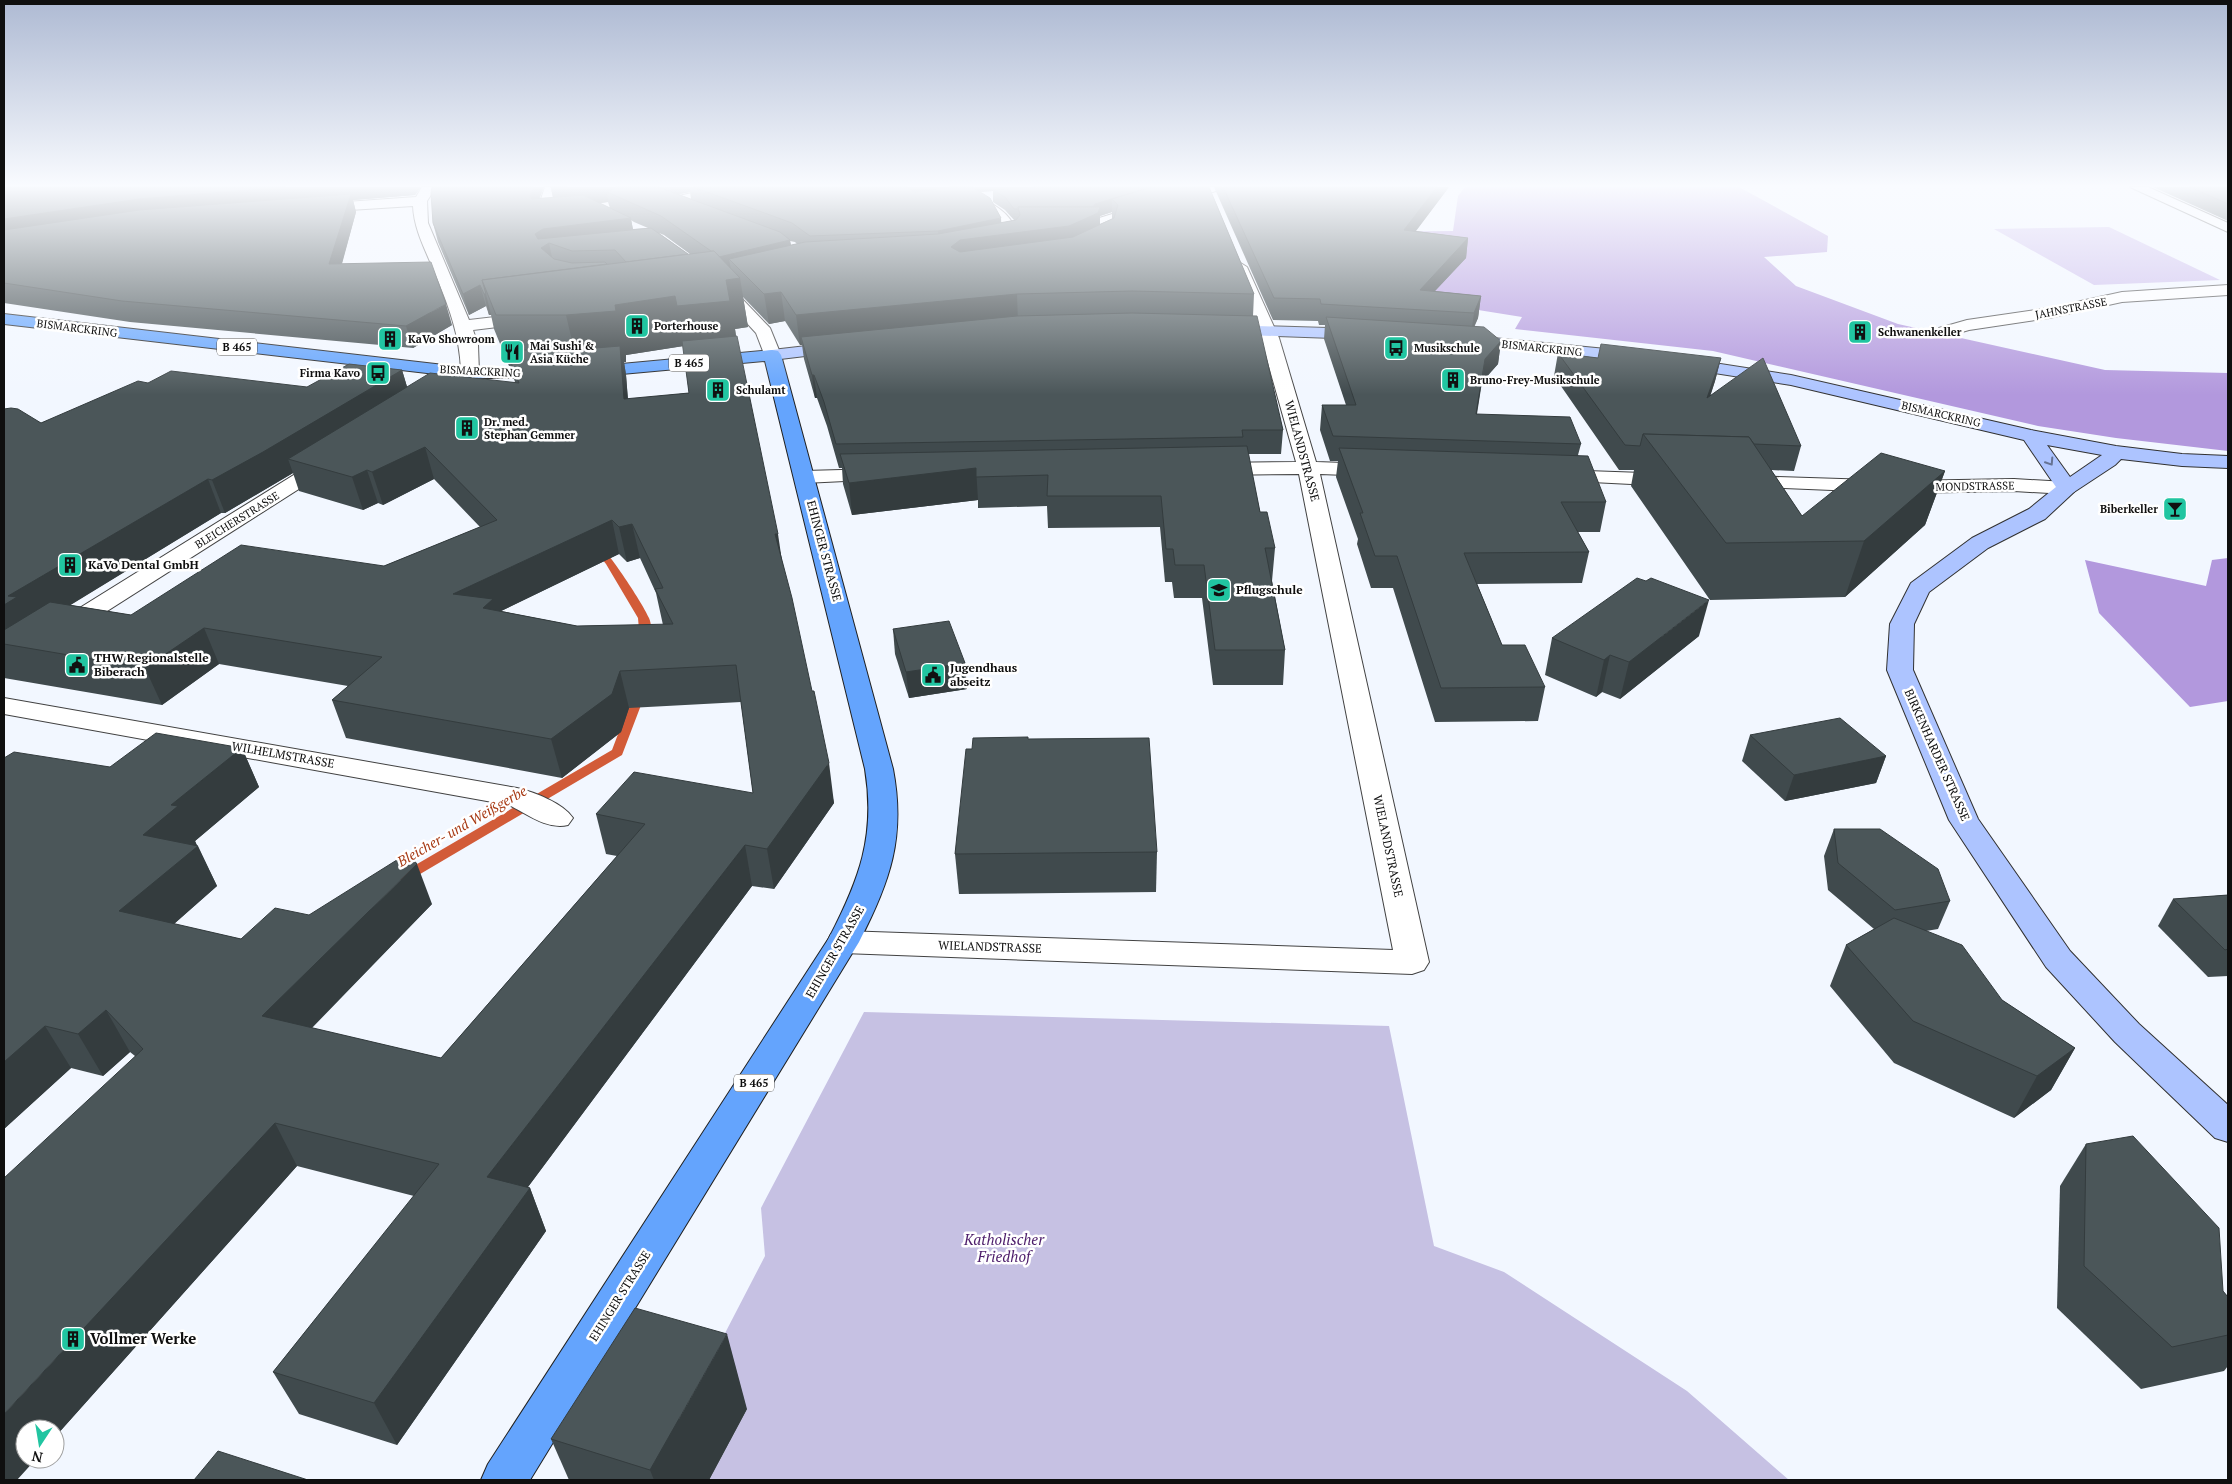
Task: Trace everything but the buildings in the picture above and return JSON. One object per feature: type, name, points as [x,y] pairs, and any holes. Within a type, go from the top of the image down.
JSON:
[{"type":"main road","name":"BISMARCKRING","points":[[4,319],[470,373],[578,373],[858,346]]},
{"type":"main road","points":[[1208,330],[1377,334]]},
{"type":"main road","name":"BISMARCKRING","points":[[1448,339],[1650,359]]},
{"type":"main road","name":"EHINGER STRASSE","points":[[504,1480],[843,942],[873,884],[884,836],[885,808],[881,779],[857,676],[772,355]]},
{"type":"main road","name":"BISMARCKRING","points":[[1668,361],[1791,380],[2031,436],[2116,452],[2182,460],[2228,462]]},
{"type":"main road","points":[[2031,436],[2067,488]]},
{"type":"main road","name":"BIRKENHARDER STRASSE","points":[[2116,452],[2108,461],[2067,488],[2037,514],[1980,543],[1919,588],[1902,624],[1900,670],[1964,820],[2058,959],[2126,1033],[2227,1125]]},
{"type":"street","points":[[424,402],[470,373],[469,345],[455,301],[436,256]]},
{"type":"street","name":"WIELANDSTRASSE","points":[[843,942],[1412,962],[1308,468],[1267,331],[1235,256]]},
{"type":"street","points":[[721,285],[764,332],[772,355]]},
{"type":"street","name":"JAHNSTRASSE","points":[[1945,332],[1966,325],[2050,313],[2122,297],[2228,290]]},
{"type":"street","points":[[462,326],[548,316]]},
{"type":"street","name":"BLEICHERSTRASSE","points":[[4,666],[343,453]]},
{"type":"street","points":[[1199,470],[1308,468],[1397,471]]},
{"type":"street","points":[[804,477],[903,475]]},
{"type":"street","points":[[1536,475],[1695,480]]},
{"type":"street","name":"MONDSTRASSE","points":[[1725,482],[1904,488],[2014,485],[2067,488]]},
{"type":"street","name":"WILHELMSTRASSE","points":[[4,706],[517,797],[558,818]]},
{"type":"shaded area","points":[[1371,256],[1773,256],[1764,257],[1796,286],[1898,324],[2105,370],[2228,373],[2228,451],[2116,438],[2038,426],[1713,351],[1515,329],[1522,317],[1403,298]]},
{"type":"shaded area","points":[[2043,256],[2170,256],[2220,280],[2094,285]]},
{"type":"shaded area","points":[[2228,558],[2228,701],[2190,707],[2099,613],[2085,560],[2206,586],[2212,560]]},
{"type":"green space","name":"Katholischer Friedhof","points":[[864,1012],[1389,1026],[1434,1246],[1504,1272],[1687,1391],[1789,1480],[709,1480],[747,1409],[694,1393],[765,1256],[761,1208]]},
{"type":"waterway","name":"Bleicher- und Weißgerbe","points":[[598,548],[610,563],[644,618],[646,641]]},
{"type":"waterway","name":"Bleicher- und Weißgerbe","points":[[405,877],[618,752],[640,692]]},
{"type":"place","name":"Porterhouse","points":[[637,326]]},
{"type":"place","name":"Schwanenkeller","points":[[1860,332]]},
{"type":"place","name":"KaVo Showroom","points":[[390,339]]},
{"type":"place","name":"Musikschule","points":[[1396,348]]},
{"type":"place","name":"Mai Sushi & Asia Küche","points":[[512,352]]},
{"type":"place","name":"Firma Kavo","points":[[378,373]]},
{"type":"place","name":"Bruno-Frey-Musikschule","points":[[1453,380]]},
{"type":"place","name":"Schulamt","points":[[718,390]]},
{"type":"place","name":"Dr. med. Stephan Gemmer","points":[[467,428]]},
{"type":"place","name":"Biberkeller","points":[[2175,509]]},
{"type":"place","name":"KaVo Dental GmbH","points":[[70,565]]},
{"type":"place","name":"Pflugschule","points":[[1219,590]]},
{"type":"place","name":"THW Regionalstelle Biberach","points":[[77,665]]},
{"type":"place","name":"Jugendhaus abseitz","points":[[933,675]]},
{"type":"place","name":"Vollmer Werke","points":[[73,1339]]}]
